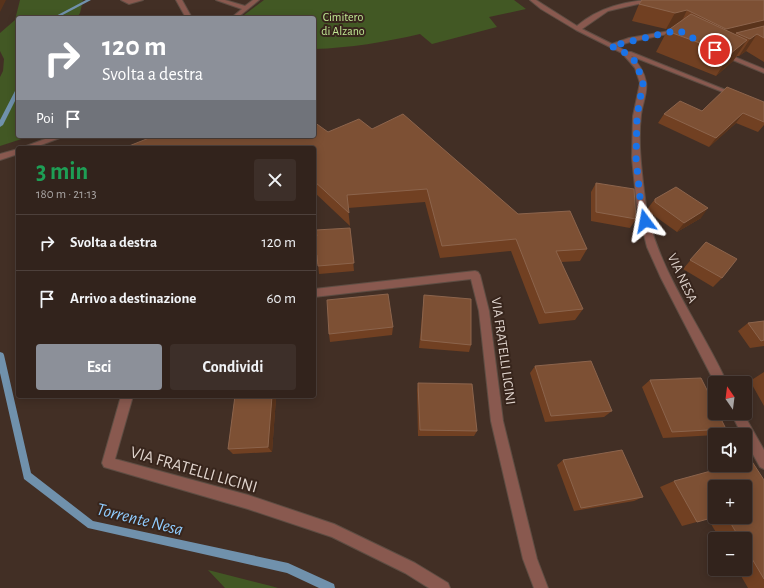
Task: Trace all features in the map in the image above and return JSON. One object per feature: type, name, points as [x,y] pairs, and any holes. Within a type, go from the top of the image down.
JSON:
[{"type":"street","points":[[124,0],[129,2],[140,0]]},
{"type":"street","points":[[179,0],[188,16]]},
{"type":"street","points":[[218,0],[246,8]]},
{"type":"street","points":[[236,16],[256,0]]},
{"type":"street","points":[[533,0],[543,8],[578,29],[611,46],[685,74],[742,99]]},
{"type":"street","points":[[578,29],[606,10],[652,0]]},
{"type":"street","points":[[611,46],[678,30],[685,33]]},
{"type":"street","points":[[729,47],[715,50],[764,71]]},
{"type":"street","points":[[624,52],[638,67],[650,67],[685,74]]},
{"type":"street","name":"VIA NESA","points":[[638,67],[643,83],[637,116],[636,158],[641,207],[652,247],[663,272],[717,376]]},
{"type":"street","points":[[31,146],[55,138]]},
{"type":"street","points":[[0,157],[16,151]]},
{"type":"street","name":"VIA FRATELLI LICINI","points":[[316,293],[475,275],[484,310],[497,422],[530,560],[541,588]]},
{"type":"street","name":"VIA FRATELLI LICINI","points":[[126,398],[108,464],[248,502],[334,531],[410,568],[443,588]]},
{"type":"street","points":[[741,420],[764,463]]},
{"type":"green space","points":[[20,0],[83,0],[78,16],[16,16]]},
{"type":"green space","name":"Cimitero di Alzano","points":[[264,0],[514,0],[526,9],[489,17],[497,27],[432,44],[420,34],[367,44],[316,49],[316,16],[243,16]]},
{"type":"green space","points":[[16,16],[16,138],[25,138],[0,146],[0,77],[3,71],[4,59],[0,51],[0,33],[15,20]]},
{"type":"green space","points":[[208,570],[271,586],[278,588],[225,588]]},
{"type":"building","points":[[642,0],[764,0],[764,20],[726,29],[687,10],[675,13],[639,4]]},
{"type":"building","points":[[691,14],[747,40],[730,54],[667,31]]},
{"type":"building","points":[[764,26],[764,38],[757,34],[750,39],[736,33]]},
{"type":"building","points":[[727,87],[764,102],[764,122],[743,113],[716,138],[664,114],[680,101],[702,111]]},
{"type":"building","points":[[403,114],[518,214],[570,211],[587,249],[556,251],[583,309],[545,313],[516,239],[442,246],[427,189],[347,195],[349,213],[316,183],[316,146],[129,146],[149,138],[316,138],[316,123],[328,132],[359,119],[372,129]]},
{"type":"building","points":[[596,183],[634,189],[636,219],[596,212]]},
{"type":"building","points":[[676,187],[708,208],[684,223],[655,202],[655,199]]},
{"type":"building","points":[[350,228],[354,263],[318,266],[316,255],[316,230]]},
{"type":"building","points":[[706,242],[737,259],[722,278],[690,260]]},
{"type":"building","points":[[388,294],[393,327],[329,334],[327,300]]},
{"type":"building","points":[[424,295],[471,299],[471,345],[421,340]]},
{"type":"building","points":[[764,321],[764,340],[761,341],[748,323]]},
{"type":"building","points":[[591,361],[612,411],[551,416],[535,366]]},
{"type":"building","points":[[701,378],[708,392],[708,420],[722,420],[726,428],[708,428],[708,430],[672,432],[650,380]]},
{"type":"building","points":[[418,383],[472,384],[477,431],[420,430]]},
{"type":"building","points":[[235,398],[272,398],[268,447],[228,449]]},
{"type":"building","points":[[622,450],[643,497],[581,508],[563,460]]},
{"type":"building","points":[[752,462],[764,480],[764,579],[752,559],[752,532],[736,532],[731,524],[752,524],[752,480],[708,480],[708,519],[697,522],[674,481],[708,472],[752,472]]},
{"type":"waterway","name":"Torrente Nesa","points":[[58,16],[89,0]]},
{"type":"waterway","name":"Torrente Nesa","points":[[0,125],[16,94]]},
{"type":"waterway","name":"Torrente Nesa","points":[[0,355],[27,476],[91,525],[288,568],[330,588]]},
{"type":"route","points":[[645,221],[641,207],[636,158],[637,116],[643,83],[636,62],[624,52],[611,46],[629,40],[678,30],[715,50]]}]
